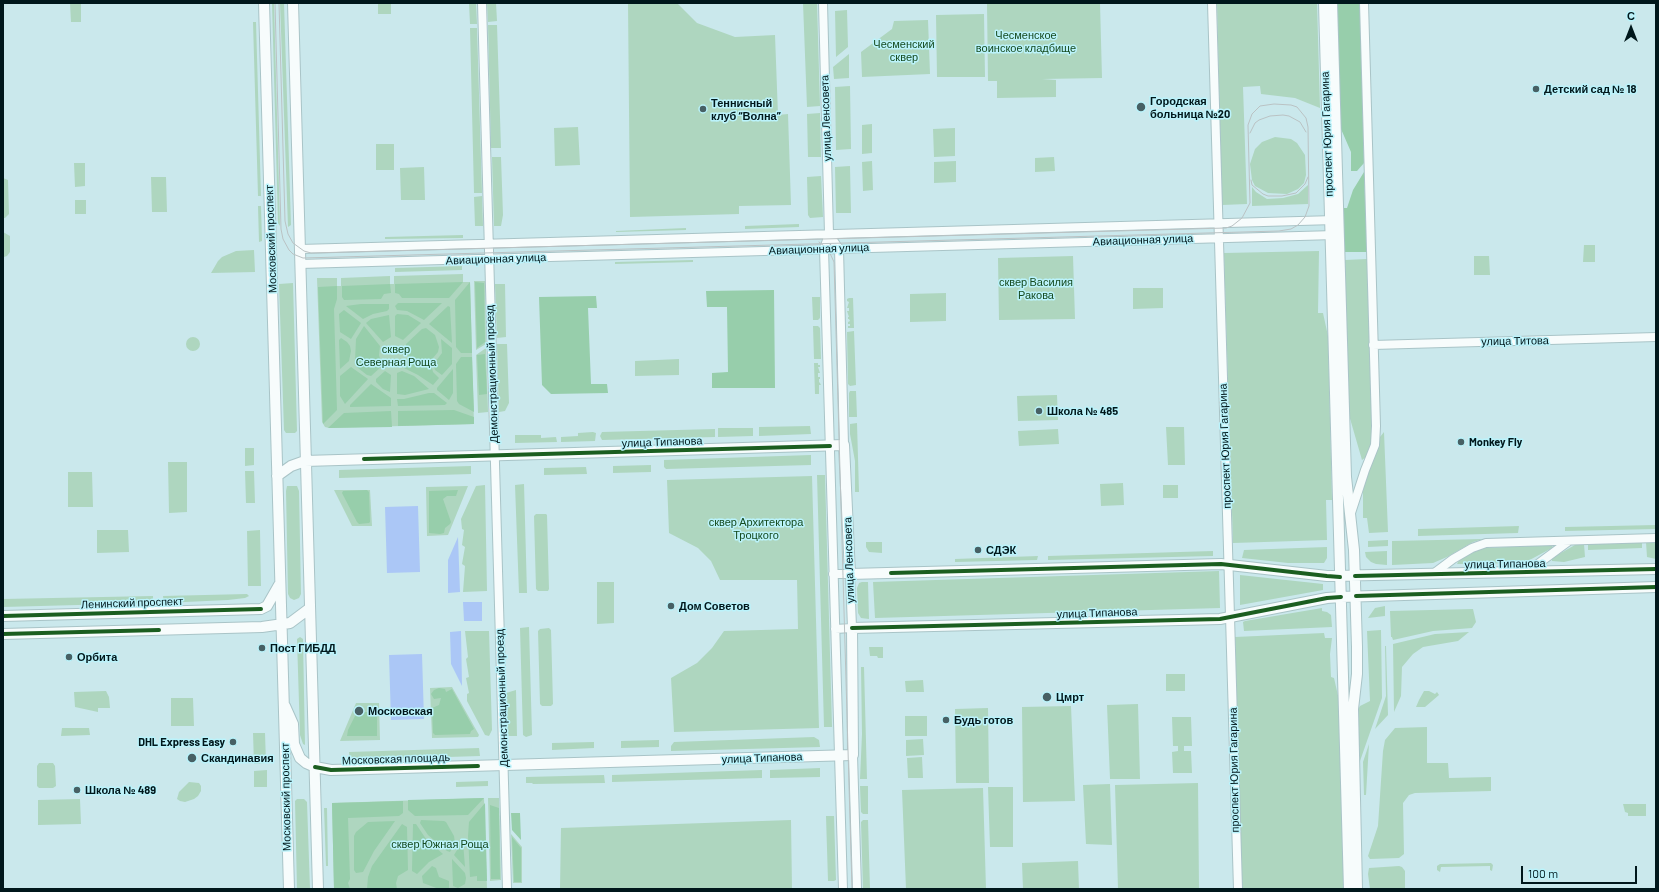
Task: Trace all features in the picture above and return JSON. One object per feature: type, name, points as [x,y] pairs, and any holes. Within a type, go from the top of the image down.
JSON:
[{"type":"main road","name":"Московский проспект","points":[[264,3],[288,889]]},
{"type":"main road","points":[[293,3],[318,889]]},
{"type":"main road","name":"проспект Юрия Гагарина","points":[[1324,3],[1346,477],[1354,550],[1356,596],[1357,674],[1353,709],[1358,889]]},
{"type":"main road","name":"проспект Юрия Гагарина","points":[[1332,3],[1334,220]]},
{"type":"main road","name":"проспект Юрия Гагарина","points":[[1335,235],[1340,596],[1349,889]]},
{"type":"main road","name":"улица Типанова","points":[[495,456],[844,445]]},
{"type":"main road","name":"улица Ленсовета","points":[[844,445],[850,574]]},
{"type":"main road","points":[[277,476],[291,466],[305,461],[495,456]]},
{"type":"main road","name":"улица Типанова","points":[[850,574],[1229,565],[1340,577],[1656,569]]},
{"type":"main road","name":"Ленинский проспект","points":[[3,616],[261,609],[267,606],[280,583]]},
{"type":"main road","name":"улица Типанова","points":[[852,628],[1220,619],[1340,596],[1656,587]]},
{"type":"main road","points":[[3,634],[282,625],[296,619],[310,608]]},
{"type":"main road","name":"улица Ленсовета","points":[[852,628],[853,755]]},
{"type":"main road","name":"Московский проспект","points":[[284,706],[293,724],[296,751],[300,758],[306,763],[315,767]]},
{"type":"main road","name":"улица Типанова","points":[[504,765],[853,755]]},
{"type":"main road","name":"Московская площадь","points":[[315,767],[331,770],[504,765]]},
{"type":"street","name":"Демонстрационный проезд","points":[[482,3],[507,889]]},
{"type":"street","name":"улица Ленсовета","points":[[823,3],[830,234],[824,249],[843,889]]},
{"type":"street","name":"проспект Юрия Гагарина","points":[[1212,3],[1238,889]]},
{"type":"street","name":"проспект Юрия Гагарина","points":[[1350,513],[1375,445],[1376,437],[1364,3]]},
{"type":"street","name":"Авиационная улица","points":[[300,249],[1334,220]]},
{"type":"street","name":"улица Ленсовета","points":[[830,234],[839,249],[844,445]]},
{"type":"street","name":"Авиационная улица","points":[[300,264],[1335,235]]},
{"type":"street","name":"улица Титова","points":[[1373,345],[1656,337]]},
{"type":"street","points":[[1433,574],[1453,559],[1481,544],[1495,542],[1656,538]]},
{"type":"street","points":[[1527,572],[1570,540]]},
{"type":"street","name":"улица Типанова","points":[[833,574],[850,574]]},
{"type":"street","name":"улица Ленсовета","points":[[850,574],[852,628]]},
{"type":"street","name":"улица Типанова","points":[[835,629],[852,628]]},
{"type":"street","name":"улица Ленсовета","points":[[853,755],[857,889]]},
{"type":"green space","points":[[70,3],[81,3],[81,22],[71,22]]},
{"type":"green space","points":[[272,3],[274,3],[280,226],[278,223]]},
{"type":"green space","points":[[280,3],[284,3],[291,225],[288,227]]},
{"type":"green space","points":[[378,3],[391,3],[391,14],[378,14]]},
{"type":"green space","points":[[469,3],[476,3],[477,24],[470,24]]},
{"type":"green space","points":[[487,3],[496,3],[497,21],[488,22]]},
{"type":"green space","name":"Теннисный клуб “Волна”","points":[[628,3],[677,3],[697,23],[735,37],[775,35],[778,115],[788,114],[791,205],[739,206],[739,214],[630,217]]},
{"type":"green space","points":[[803,3],[817,3],[820,106],[807,107]]},
{"type":"green space","name":"Чесменское воинское кладбище","points":[[1100,3],[1102,78],[1042,79],[1056,80],[1056,97],[997,98],[997,81],[988,81],[987,4]]},
{"type":"green space","points":[[1217,3],[1317,3],[1320,108],[1295,98],[1261,94],[1260,86],[1243,87],[1247,204],[1222,205]]},
{"type":"green space","points":[[1337,3],[1360,3],[1364,163],[1357,171],[1351,171],[1351,152],[1341,129]]},
{"type":"green space","points":[[847,10],[848,47],[836,57],[835,11]]},
{"type":"green space","name":"Чесменский сквер","points":[[984,14],[985,77],[937,77],[936,15]]},
{"type":"green space","name":"Чесменский сквер","points":[[928,20],[930,74],[862,77],[861,52],[892,29],[894,21]]},
{"type":"green space","points":[[253,22],[256,22],[261,196],[258,196]]},
{"type":"green space","points":[[488,25],[497,25],[501,148],[491,148]]},
{"type":"green space","points":[[470,28],[477,28],[482,193],[474,193]]},
{"type":"green space","points":[[849,54],[849,78],[834,79],[833,67]]},
{"type":"green space","points":[[850,86],[851,149],[836,150],[835,87]]},
{"type":"green space","points":[[820,113],[821,157],[808,157],[807,114]]},
{"type":"green space","points":[[872,124],[872,153],[862,154],[862,125]]},
{"type":"green space","points":[[578,127],[580,165],[555,166],[554,128]]},
{"type":"green space","points":[[955,128],[955,156],[934,157],[933,129]]},
{"type":"green space","points":[[1275,137],[1291,139],[1297,143],[1305,155],[1306,175],[1304,183],[1298,189],[1287,194],[1268,193],[1255,186],[1252,180],[1250,164],[1255,149],[1262,142]]},
{"type":"green space","points":[[376,144],[394,144],[394,170],[376,170]]},
{"type":"green space","points":[[492,157],[501,157],[503,215],[501,226],[494,226]]},
{"type":"green space","points":[[1054,157],[1055,171],[1035,172],[1035,158]]},
{"type":"green space","points":[[872,161],[873,190],[863,191],[862,162]]},
{"type":"green space","points":[[956,161],[956,182],[934,183],[934,162]]},
{"type":"green space","points":[[74,163],[85,163],[85,186],[75,187]]},
{"type":"green space","points":[[850,166],[851,213],[836,213],[835,167]]},
{"type":"green space","points":[[424,167],[425,200],[401,200],[400,168]]},
{"type":"green space","points":[[1364,172],[1367,252],[1344,252],[1342,208],[1347,208],[1353,190]]},
{"type":"green space","points":[[821,176],[823,217],[810,218],[808,215],[807,177]]},
{"type":"green space","points":[[151,177],[166,177],[167,212],[152,212]]},
{"type":"green space","points":[[3,178],[8,180],[9,214],[5,218],[3,218]]},
{"type":"green space","points":[[1308,185],[1308,204],[1252,206],[1252,187],[1256,192],[1267,199],[1283,198],[1298,194]]},
{"type":"green space","points":[[482,196],[483,226],[475,226],[474,197]]},
{"type":"green space","points":[[75,200],[86,200],[86,214],[75,214]]},
{"type":"green space","points":[[258,206],[261,206],[262,241],[259,242]]},
{"type":"green space","points":[[799,224],[799,227],[745,229],[745,226]]},
{"type":"green space","points":[[686,228],[686,230],[616,232],[616,231]]},
{"type":"green space","points":[[3,232],[10,236],[10,252],[4,257]]},
{"type":"green space","points":[[463,235],[463,238],[385,239],[385,237]]},
{"type":"green space","points":[[1584,245],[1595,245],[1595,262],[1583,262]]},
{"type":"green space","points":[[254,250],[255,272],[211,273],[222,257],[236,251]]},
{"type":"green space","points":[[1319,251],[1318,313],[1323,313],[1328,336],[1332,500],[1326,500],[1327,540],[1233,543],[1224,253]]},
{"type":"green space","name":"сквер Василия Ракова","points":[[1073,256],[1075,319],[999,320],[998,258]]},
{"type":"green space","points":[[1474,256],[1489,256],[1490,275],[1474,275]]},
{"type":"green space","points":[[1367,259],[1372,437],[1370,448],[1366,457],[1362,460],[1349,415],[1345,260]]},
{"type":"green space","points":[[693,260],[693,262],[615,264],[615,262]]},
{"type":"green space","points":[[462,266],[462,270],[395,272],[395,268]]},
{"type":"green space","name":"сквер Северная Роща","points":[[463,274],[463,282],[470,282],[474,424],[325,427],[322,422],[317,278],[337,278],[337,286],[341,286],[341,278],[390,276],[390,284],[394,284],[394,276]]},
{"type":"green space","points":[[474,281],[485,281],[486,344],[476,350]]},
{"type":"green space","points":[[463,282],[449,298],[402,298],[399,294],[395,293],[395,284]]},
{"type":"green space","points":[[470,282],[472,353],[461,353],[456,347],[455,300]]},
{"type":"green space","points":[[475,282],[484,283],[485,342],[477,348]]},
{"type":"green space","points":[[293,283],[297,431],[295,433],[286,433],[284,430],[279,284]]},
{"type":"green space","points":[[390,284],[391,293],[384,294],[381,299],[344,300],[342,297],[342,286]]},
{"type":"green space","points":[[495,284],[505,284],[506,337],[497,338]]},
{"type":"green space","points":[[337,286],[337,299],[334,309],[337,410],[323,424],[318,287]]},
{"type":"green space","points":[[1133,288],[1163,288],[1163,308],[1133,309]]},
{"type":"green space","points":[[774,290],[775,388],[712,388],[712,373],[728,372],[727,307],[707,307],[706,291]]},
{"type":"green space","points":[[946,293],[946,321],[910,322],[910,294]]},
{"type":"green space","points":[[596,296],[597,308],[588,308],[591,384],[607,384],[608,393],[551,394],[542,385],[539,297]]},
{"type":"green space","points":[[812,297],[820,297],[820,318],[818,320],[813,320]]},
{"type":"green space","points":[[853,298],[854,328],[848,328],[850,324],[848,324],[848,322],[850,321],[848,319],[849,317],[847,311],[849,311],[849,308],[847,308],[849,302],[847,299]]},
{"type":"green space","points":[[398,303],[442,303],[424,320],[407,311],[397,310],[395,306]]},
{"type":"green space","points":[[361,304],[389,304],[389,309],[363,319],[346,306]]},
{"type":"green space","points":[[448,306],[450,307],[452,343],[429,324]]},
{"type":"green space","points":[[344,310],[361,323],[351,339],[340,332],[339,314]]},
{"type":"green space","points":[[397,314],[408,315],[421,323],[403,340],[395,336],[395,316]]},
{"type":"green space","points":[[389,315],[391,337],[383,342],[366,323],[371,319]]},
{"type":"green space","points":[[364,326],[380,346],[379,355],[382,366],[371,376],[367,375],[358,368],[355,361],[356,339]]},
{"type":"green space","points":[[813,326],[818,326],[820,328],[821,359],[814,359]]},
{"type":"green space","points":[[426,328],[435,335],[439,347],[438,352],[433,358],[431,364],[433,372],[439,378],[433,385],[404,368],[408,357],[406,344],[422,329]]},
{"type":"green space","points":[[854,331],[856,385],[850,386],[848,384],[847,332]]},
{"type":"green space","points":[[193,337],[198,339],[200,344],[198,349],[193,351],[188,349],[186,344],[188,339]]},
{"type":"green space","points":[[341,338],[347,342],[351,351],[349,361],[340,369],[339,340]]},
{"type":"green space","points":[[441,339],[452,348],[452,364],[442,375],[435,370],[434,366],[442,353]]},
{"type":"green space","points":[[497,344],[507,344],[509,403],[505,411],[499,412]]},
{"type":"green space","points":[[486,348],[488,412],[478,413],[476,355]]},
{"type":"green space","points":[[485,354],[487,394],[479,395],[477,355]]},
{"type":"green space","points":[[461,357],[472,357],[474,412],[459,404],[457,401],[456,364]]},
{"type":"green space","points":[[679,359],[679,375],[635,376],[635,361]]},
{"type":"green space","points":[[814,363],[818,363],[818,365],[820,365],[820,367],[818,367],[820,373],[818,373],[818,377],[820,377],[819,382],[821,385],[819,385],[819,394],[815,394]]},
{"type":"green space","points":[[351,367],[368,379],[345,404],[340,396],[340,376]]},
{"type":"green space","points":[[453,369],[453,393],[449,400],[437,390],[437,388]]},
{"type":"green space","points":[[385,371],[391,375],[390,392],[383,389],[376,382],[376,379]]},
{"type":"green space","points":[[402,371],[414,376],[429,389],[405,395],[397,394],[397,373]]},
{"type":"green space","points":[[371,384],[391,398],[391,406],[350,407],[350,405]]},
{"type":"green space","points":[[850,391],[856,391],[857,417],[849,417]]},
{"type":"green space","points":[[434,393],[447,403],[445,405],[398,406],[397,399],[404,399]]},
{"type":"green space","points":[[1057,395],[1058,420],[1018,421],[1017,396]]},
{"type":"green space","points":[[454,410],[474,417],[474,424],[398,426],[398,411]]},
{"type":"green space","points":[[391,411],[392,427],[328,428],[344,413]]},
{"type":"green space","points":[[857,423],[859,492],[855,492],[855,461],[850,434],[850,424]]},
{"type":"green space","points":[[810,426],[811,434],[759,436],[759,427]]},
{"type":"green space","points":[[1166,427],[1184,427],[1185,465],[1168,465]]},
{"type":"green space","points":[[718,428],[753,428],[753,436],[718,437]]},
{"type":"green space","points":[[715,429],[715,437],[602,440],[600,436],[602,432]]},
{"type":"green space","points":[[1058,429],[1059,444],[1019,446],[1018,431]]},
{"type":"green space","points":[[1384,432],[1388,532],[1369,533],[1367,518],[1363,518],[1363,491],[1366,476],[1377,451],[1380,437]]},
{"type":"green space","points":[[578,433],[596,433],[595,441],[561,442],[561,437],[578,436]]},
{"type":"green space","points":[[515,435],[541,435],[541,438],[556,437],[557,442],[515,443]]},
{"type":"green space","points":[[245,448],[254,448],[254,465],[245,466]]},
{"type":"green space","points":[[811,455],[811,465],[666,469],[664,467],[664,460]]},
{"type":"green space","points":[[168,462],[187,462],[187,512],[169,513]]},
{"type":"green space","points":[[651,465],[651,472],[613,473],[613,466]]},
{"type":"green space","points":[[471,466],[471,474],[339,478],[339,470]]},
{"type":"green space","points":[[586,467],[587,474],[544,475],[544,468]]},
{"type":"green space","points":[[245,471],[254,471],[255,503],[246,503]]},
{"type":"green space","points":[[68,472],[92,472],[93,507],[68,507]]},
{"type":"green space","points":[[817,475],[825,475],[832,727],[824,727]]},
{"type":"green space","name":"сквер Архитектора Троцкого","points":[[812,476],[819,728],[674,732],[671,678],[697,663],[712,648],[724,631],[798,629],[797,580],[720,580],[711,561],[698,548],[669,533],[667,480]]},
{"type":"green space","points":[[1123,483],[1124,505],[1101,506],[1100,484]]},
{"type":"green space","points":[[524,484],[527,593],[519,593],[515,485]]},
{"type":"green space","points":[[485,485],[487,591],[463,592],[465,566],[462,564],[465,547],[462,545],[464,530],[462,529],[461,519],[476,486]]},
{"type":"green space","points":[[1163,485],[1178,485],[1178,498],[1163,498]]},
{"type":"green space","points":[[287,486],[297,486],[299,491],[301,594],[299,598],[294,600],[290,598],[288,594]]},
{"type":"green space","points":[[468,486],[448,535],[427,536],[426,487]]},
{"type":"green space","points":[[334,490],[370,490],[372,526],[352,526]]},
{"type":"green space","points":[[367,490],[369,492],[370,522],[359,524],[342,493],[343,491]]},
{"type":"green space","points":[[458,490],[456,496],[447,496],[443,499],[451,522],[445,528],[444,533],[429,533],[429,491]]},
{"type":"green space","points":[[536,514],[547,515],[548,591],[538,591],[536,589],[534,516]]},
{"type":"green space","points":[[1656,525],[1656,529],[1565,531],[1565,527]]},
{"type":"green space","points":[[1519,526],[1518,533],[1418,536],[1418,529]]},
{"type":"green space","points":[[97,530],[128,530],[129,552],[97,553]]},
{"type":"green space","points":[[260,530],[261,586],[248,586],[247,531]]},
{"type":"green space","points":[[1483,539],[1473,542],[1433,563],[1392,565],[1392,541]]},
{"type":"green space","points":[[1388,540],[1388,546],[1368,547],[1368,541]]},
{"type":"green space","points":[[866,542],[882,542],[882,553],[869,552],[866,547]]},
{"type":"green space","points":[[1642,542],[1642,548],[1588,550],[1588,544]]},
{"type":"green space","points":[[1646,542],[1656,542],[1656,559],[1647,557]]},
{"type":"green space","points":[[1584,544],[1585,557],[1564,562],[1552,561],[1552,558],[1575,545]]},
{"type":"green space","points":[[1553,545],[1552,548],[1524,563],[1457,564],[1459,560],[1485,548]]},
{"type":"green space","points":[[1327,547],[1327,558],[1324,563],[1288,563],[1242,558],[1244,550]]},
{"type":"green space","points":[[1213,551],[1213,556],[1048,560],[1048,556]]},
{"type":"green space","points":[[1387,551],[1387,565],[1371,562],[1366,557],[1365,552]]},
{"type":"green space","points":[[1038,556],[1037,560],[955,562],[955,559]]},
{"type":"green space","points":[[1219,571],[1220,608],[875,618],[873,582]]},
{"type":"green space","points":[[1240,575],[1323,584],[1323,590],[1240,605]]},
{"type":"green space","points":[[597,582],[614,582],[614,623],[597,624]]},
{"type":"green space","points":[[868,582],[869,619],[861,618],[858,613],[857,588],[859,583]]},
{"type":"green space","points":[[247,594],[249,596],[245,598],[228,600],[164,603],[163,596]]},
{"type":"green space","points":[[153,596],[153,603],[3,607],[3,599]]},
{"type":"green space","points":[[1385,606],[1385,616],[1368,618],[1375,608]]},
{"type":"green space","points":[[1322,608],[1322,611],[1331,615],[1332,627],[1244,631],[1243,622],[1245,621]]},
{"type":"green space","points":[[1473,609],[1476,622],[1472,628],[1433,631],[1393,640],[1391,637],[1390,611]]},
{"type":"green space","points":[[529,627],[532,735],[526,737],[523,735],[520,628]]},
{"type":"green space","points":[[549,628],[551,630],[553,704],[551,706],[542,706],[540,704],[538,631],[540,629]]},
{"type":"green space","points":[[1381,630],[1382,698],[1360,761],[1357,711],[1360,706],[1370,701],[1367,631]]},
{"type":"green space","points":[[465,631],[489,631],[492,730],[489,736],[485,735],[467,701],[467,694],[469,693],[466,678],[469,677],[466,659],[468,657]]},
{"type":"green space","points":[[1469,632],[1458,641],[1423,647],[1413,654],[1402,667],[1401,696],[1394,712],[1393,644],[1435,634]]},
{"type":"green space","points":[[1324,633],[1325,638],[1332,638],[1330,654],[1331,677],[1334,678],[1339,700],[1344,889],[1242,889],[1235,637]]},
{"type":"green space","points":[[300,637],[303,639],[305,745],[303,744],[300,735],[297,639]]},
{"type":"green space","points":[[1385,646],[1388,715],[1375,729],[1386,696]]},
{"type":"green space","points":[[869,647],[883,647],[883,658],[870,656]]},
{"type":"green space","points":[[861,667],[864,667],[867,779],[860,779],[862,734]]},
{"type":"green space","points":[[1166,674],[1185,674],[1185,691],[1166,691]]},
{"type":"green space","points":[[923,680],[924,692],[906,692],[905,681]]},
{"type":"green space","points":[[452,687],[479,735],[478,737],[432,738],[430,688]]},
{"type":"green space","points":[[439,688],[445,689],[446,692],[452,689],[474,729],[470,734],[435,735],[433,733],[432,708],[439,705],[441,698],[434,699],[431,694],[434,690]]},
{"type":"green space","points":[[516,690],[517,736],[507,736],[506,693]]},
{"type":"green space","points":[[106,691],[109,697],[110,708],[98,708],[98,712],[75,707],[74,692]]},
{"type":"green space","points":[[1424,691],[1429,691],[1435,694],[1437,692],[1439,695],[1425,707],[1416,707],[1419,700]]},
{"type":"green space","points":[[171,698],[193,698],[194,726],[171,726]]},
{"type":"green space","points":[[356,703],[379,703],[380,740],[340,741]]},
{"type":"green space","points":[[1138,704],[1140,779],[1110,779],[1107,705]]},
{"type":"green space","points":[[1071,706],[1075,801],[1023,802],[1022,707]]},
{"type":"green space","points":[[988,708],[989,783],[956,783],[955,709]]},
{"type":"green space","points":[[357,712],[372,712],[377,715],[377,736],[347,736],[348,730]]},
{"type":"green space","points":[[905,716],[927,716],[927,736],[905,736]]},
{"type":"green space","points":[[1172,717],[1191,717],[1192,746],[1184,746],[1184,751],[1191,751],[1192,773],[1173,773],[1172,752],[1178,751],[1178,746],[1173,746]]},
{"type":"green space","points":[[1427,727],[1427,763],[1448,763],[1449,778],[1491,777],[1491,791],[1415,793],[1409,795],[1403,803],[1404,854],[1399,858],[1370,859],[1368,856],[1378,826],[1385,740],[1395,728]]},
{"type":"green space","points":[[62,728],[89,728],[90,735],[61,736]]},
{"type":"green space","points":[[253,733],[265,733],[266,763],[254,764]]},
{"type":"green space","points":[[814,737],[819,740],[820,747],[671,751],[671,746],[674,742]]},
{"type":"green space","points":[[923,739],[924,755],[906,756],[906,740]]},
{"type":"green space","points":[[659,740],[659,747],[621,748],[621,741]]},
{"type":"green space","points":[[594,742],[594,748],[552,750],[552,743]]},
{"type":"green space","points":[[1369,744],[1366,795],[1364,795],[1363,762]]},
{"type":"green space","points":[[479,748],[480,756],[350,760],[349,752]]},
{"type":"green space","points":[[922,757],[923,778],[908,778],[907,758]]},
{"type":"green space","points":[[39,763],[53,763],[55,766],[56,786],[53,788],[39,788],[37,786],[37,766]]},
{"type":"green space","points":[[820,768],[820,777],[770,778],[770,770]]},
{"type":"green space","points":[[267,770],[267,787],[254,787],[254,771]]},
{"type":"green space","points":[[762,770],[762,778],[612,782],[612,775]]},
{"type":"green space","points":[[604,775],[605,783],[526,783],[526,777]]},
{"type":"green space","points":[[488,781],[488,786],[456,787],[456,782]]},
{"type":"green space","points":[[189,782],[199,783],[201,786],[201,791],[194,799],[185,802],[180,801],[177,799],[179,792]]},
{"type":"green space","points":[[1198,783],[1199,889],[1118,889],[1115,785]]},
{"type":"green space","points":[[1110,784],[1112,845],[1086,844],[1083,785]]},
{"type":"green space","points":[[860,786],[868,786],[868,814],[863,814],[861,812]]},
{"type":"green space","points":[[988,787],[1013,787],[1013,847],[990,847]]},
{"type":"green space","points":[[983,788],[986,889],[906,889],[902,790]]},
{"type":"green space","name":"сквер Южная Роща","points":[[484,798],[487,889],[334,889],[332,803]]},
{"type":"green space","points":[[484,798],[468,815],[415,816],[408,810],[408,800]]},
{"type":"green space","points":[[488,798],[499,798],[501,880],[490,881]]},
{"type":"green space","points":[[80,799],[81,824],[38,825],[38,800]]},
{"type":"green space","points":[[297,799],[304,799],[307,802],[310,889],[297,889],[295,801]]},
{"type":"green space","points":[[403,801],[403,813],[399,816],[348,818],[350,879],[348,883],[350,889],[334,889],[332,803]]},
{"type":"green space","points":[[485,803],[487,881],[477,881],[477,876],[470,877],[468,836],[469,822]]},
{"type":"green space","points":[[1623,804],[1646,804],[1646,816],[1628,816],[1628,813],[1625,812]]},
{"type":"green space","points":[[490,805],[499,808],[500,879],[491,879]]},
{"type":"green space","points":[[324,808],[327,808],[328,866],[326,866]]},
{"type":"green space","points":[[511,813],[520,813],[521,840],[512,830]]},
{"type":"green space","points":[[826,816],[834,816],[836,880],[834,881],[828,881]]},
{"type":"green space","points":[[421,820],[446,822],[454,836],[455,843],[450,852],[428,835],[420,823]]},
{"type":"green space","points":[[791,820],[792,889],[560,889],[561,828]]},
{"type":"green space","points":[[863,820],[868,820],[870,889],[863,889],[861,822]]},
{"type":"green space","points":[[395,821],[374,851],[363,872],[356,873],[354,870],[354,836],[356,832],[368,822]]},
{"type":"green space","points":[[402,824],[407,827],[408,870],[398,876],[396,883],[397,889],[367,889],[368,877],[372,866]]},
{"type":"green space","points":[[413,824],[416,824],[426,839],[443,854],[429,862],[417,874],[412,871]]},
{"type":"green space","points":[[511,834],[522,847],[522,883],[513,883]]},
{"type":"green space","points":[[512,837],[521,848],[521,882],[514,882]]},
{"type":"green space","points":[[463,842],[465,867],[454,855]]},
{"type":"green space","points":[[452,859],[465,873],[465,884],[458,888],[453,886]]},
{"type":"green space","points":[[1078,861],[1079,889],[1023,889],[1022,863]]},
{"type":"green space","points":[[1491,863],[1493,865],[1492,871],[1490,870],[1490,866],[1441,867],[1440,872],[1437,870],[1437,866],[1440,864]]},
{"type":"green space","points":[[432,866],[436,868],[439,877],[449,881],[449,889],[439,889],[423,883],[422,876]]},
{"type":"green space","points":[[1399,866],[1405,871],[1405,889],[1370,889],[1368,874],[1369,868]]},
{"type":"water","points":[[418,506],[420,572],[387,573],[385,507]]},
{"type":"water","points":[[458,537],[460,592],[448,593],[448,560]]},
{"type":"water","points":[[463,602],[482,602],[482,621],[464,621]]},
{"type":"water","points":[[461,631],[462,686],[451,664],[450,632]]},
{"type":"water","points":[[422,654],[424,719],[391,720],[389,655]]},
{"type":"tram line","points":[[275,3],[281,229],[283,239],[289,250],[293,254],[303,258],[1279,231],[1291,229],[1298,225],[1305,217],[1309,206],[1308,127],[1306,118],[1297,107],[1291,105],[1274,104],[1260,106],[1252,114],[1248,125],[1250,203],[1242,218],[1232,226],[1226,228],[311,253],[304,251],[293,243],[288,234],[285,221],[279,3]]},
{"type":"tram line","points":[[1250,133],[1255,123],[1259,120],[1270,116],[1283,115],[1289,116],[1300,122],[1306,132]]},
{"type":"tram line","points":[[1251,180],[1252,185],[1263,194],[1268,196],[1282,196],[1296,193],[1305,184],[1308,177]]},
{"type":"tram line","points":[[819,242],[828,249],[834,262],[852,889]]},
{"type":"cycle path","points":[[364,459],[830,446]]},
{"type":"cycle path","points":[[891,573],[1221,564],[1340,577]]},
{"type":"cycle path","points":[[1355,576],[1656,569]]},
{"type":"cycle path","points":[[1356,596],[1656,587]]},
{"type":"cycle path","points":[[852,628],[1220,619],[1327,598],[1341,597]]},
{"type":"cycle path","points":[[3,616],[261,609]]},
{"type":"cycle path","points":[[3,634],[159,630]]},
{"type":"cycle path","points":[[315,767],[331,770],[478,766]]},
{"type":"place","name":"Детский сад № 18","points":[[1536,89]]},
{"type":"place","name":"Городская больница №20","points":[[1141,107]]},
{"type":"place","name":"Теннисный клуб “Волна”","points":[[703,109]]},
{"type":"place","name":"Школа № 485","points":[[1039,411]]},
{"type":"place","name":"Monkey Fly","points":[[1461,442]]},
{"type":"place","name":"СДЭК","points":[[978,550]]},
{"type":"place","name":"Дом Советов","points":[[671,606]]},
{"type":"place","name":"Пост ГИБДД","points":[[262,648]]},
{"type":"place","name":"Орбита","points":[[69,657]]},
{"type":"place","name":"Цмрт","points":[[1047,697]]},
{"type":"place","name":"Московская","points":[[359,711]]},
{"type":"place","name":"Будь готов","points":[[946,720]]},
{"type":"place","name":"DHL Express Easy","points":[[233,742]]},
{"type":"place","name":"Скандинавия","points":[[192,758]]},
{"type":"place","name":"Школа № 489","points":[[77,790]]}]
